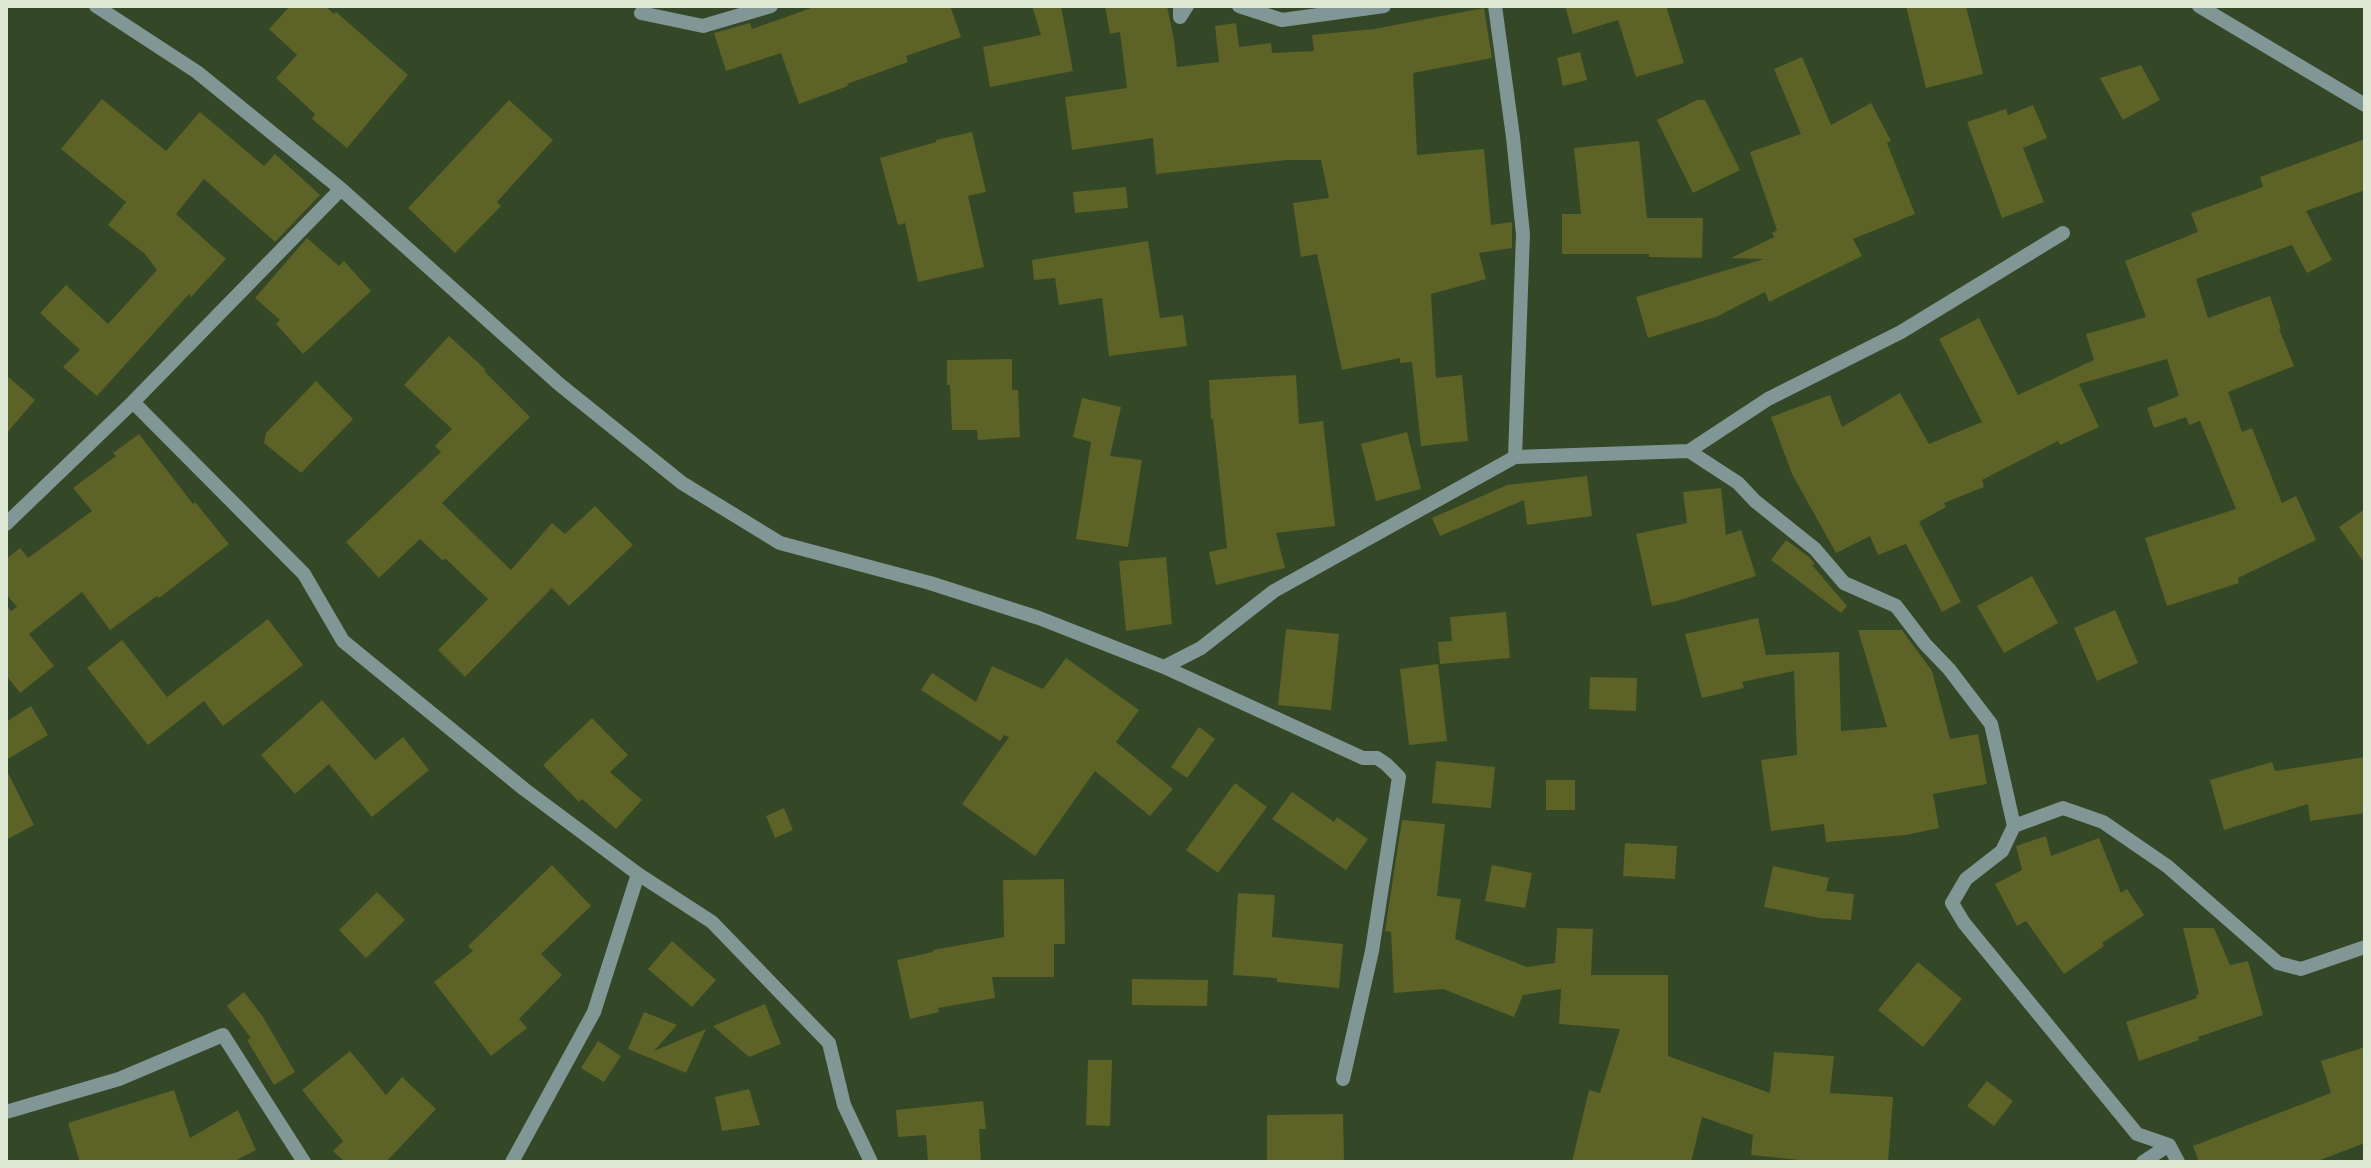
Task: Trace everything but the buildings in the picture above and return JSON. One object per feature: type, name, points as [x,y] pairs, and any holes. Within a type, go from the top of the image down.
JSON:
[{"type":"street","points":[[96,6],[197,72],[341,189],[559,384],[669,473],[780,543],[930,583],[1039,618],[1164,667],[1363,758],[1377,758],[1399,777],[1372,951],[1343,1079]]},
{"type":"street","points":[[641,13],[703,26],[771,6]]},
{"type":"street","points":[[1180,6],[1180,17],[1187,6]]},
{"type":"street","points":[[1239,6],[1282,20],[1384,6]]},
{"type":"street","points":[[1495,6],[1523,234],[1515,457]]},
{"type":"street","points":[[2199,6],[2365,105]]},
{"type":"street","points":[[6,524],[133,402],[341,189]]},
{"type":"street","points":[[1164,667],[1201,648],[1274,591],[1515,457],[1689,451],[1768,399],[1901,332],[2063,233]]},
{"type":"street","points":[[133,402],[304,574],[343,641],[524,789],[638,874],[712,922],[829,1043],[844,1105],[871,1162]]},
{"type":"street","points":[[1689,451],[1738,483],[1755,501],[1815,549],[1844,583],[1896,606],[1991,724],[2014,826],[2002,851],[1966,879],[1952,903],[1964,923],[2137,1134],[2169,1145],[2178,1162]]},
{"type":"street","points":[[2014,826],[2063,808],[2103,822],[2167,866],[2278,963],[2301,969],[2365,947]]},
{"type":"street","points":[[512,1162],[594,1012],[638,874]]},
{"type":"street","points":[[6,1112],[119,1079],[223,1035],[304,1162]]},
{"type":"street","points":[[2143,1162],[2169,1145]]}]
